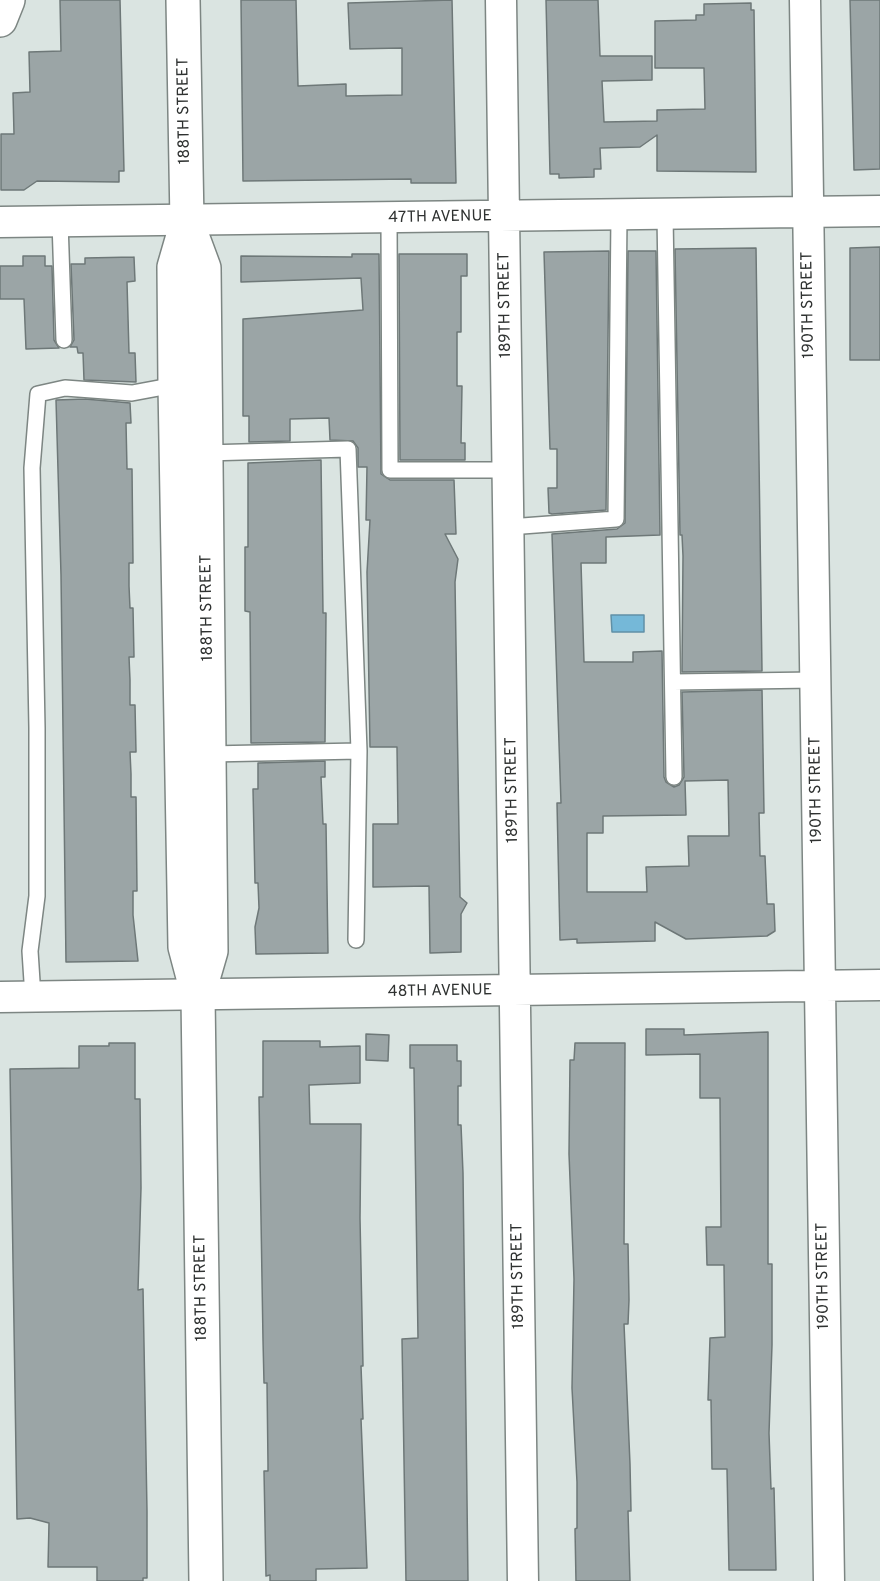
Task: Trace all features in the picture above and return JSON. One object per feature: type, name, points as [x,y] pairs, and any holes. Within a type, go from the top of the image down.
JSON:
[{"type":"street","points":[[0,20],[8,0]]},
{"type":"street","name":"188TH STREET","points":[[183,0],[187,222],[174,267],[175,384],[185,947],[198,996],[206,1581]]},
{"type":"street","name":"189TH STREET","points":[[501,0],[523,1581]]},
{"type":"street","name":"190TH STREET","points":[[805,0],[829,1581]]},
{"type":"street","name":"47TH AVENUE","points":[[0,222],[187,222],[880,211]]},
{"type":"street","name":"188TH STREET","points":[[187,222],[204,268],[211,951],[198,996]]},
{"type":"street","name":"48TH AVENUE","points":[[0,997],[880,985]]},
{"type":"lane","points":[[665,214],[674,777]]},
{"type":"lane","points":[[509,527],[616,519],[619,215]]},
{"type":"lane","points":[[389,218],[390,470],[508,470]]},
{"type":"lane","points":[[60,222],[64,340]]},
{"type":"lane","points":[[33,997],[30,951],[37,896],[37,728],[32,468],[38,394],[65,388],[132,393],[175,384]]},
{"type":"lane","points":[[206,453],[348,449],[358,751],[356,940]]},
{"type":"lane","points":[[673,682],[815,680]]},
{"type":"lane","points":[[209,754],[358,751]]},
{"type":"water","points":[[611,615],[644,615],[644,632],[612,632]]},
{"type":"building","points":[[60,0],[120,0],[124,171],[119,171],[119,182],[37,181],[24,190],[1,190],[1,134],[14,134],[13,93],[30,92],[29,52],[61,51]]},
{"type":"building","points":[[241,0],[296,0],[298,86],[346,84],[346,96],[402,95],[402,48],[350,49],[348,3],[452,0],[456,183],[411,183],[411,179],[243,181]]},
{"type":"building","points":[[546,0],[598,0],[600,56],[652,56],[652,80],[602,81],[604,122],[657,121],[657,110],[705,109],[704,68],[655,68],[655,21],[696,20],[696,15],[704,15],[704,4],[751,3],[751,10],[754,10],[756,172],[657,171],[657,135],[640,147],[600,148],[601,169],[594,169],[594,177],[559,178],[559,174],[550,174]]},
{"type":"building","points":[[850,0],[880,0],[880,169],[854,170]]},
{"type":"building","points":[[880,247],[880,360],[850,360],[850,248]]},
{"type":"building","points":[[756,248],[762,671],[682,672],[683,556],[682,535],[680,535],[675,249]]},
{"type":"building","points":[[609,251],[606,510],[552,514],[549,513],[548,488],[557,488],[557,449],[550,449],[544,252]]},
{"type":"building","points":[[628,251],[656,251],[660,535],[606,537],[606,563],[581,563],[584,662],[633,662],[633,652],[662,651],[664,777],[666,782],[674,787],[679,785],[684,777],[682,692],[762,690],[764,813],[759,813],[760,856],[765,856],[767,904],[774,904],[775,931],[767,936],[686,939],[655,922],[655,941],[577,943],[577,939],[560,940],[557,803],[561,803],[552,534],[617,529],[625,523]],"holes":[[[728,780],[729,836],[688,836],[689,866],[646,867],[647,892],[587,892],[587,833],[603,833],[603,816],[686,815],[685,781]]]},
{"type":"building","points":[[352,254],[379,254],[381,474],[390,480],[454,480],[456,534],[445,534],[458,559],[455,582],[460,897],[467,903],[461,914],[461,952],[430,953],[429,886],[373,887],[373,824],[398,824],[397,747],[370,747],[367,572],[370,520],[366,520],[367,467],[358,467],[358,448],[353,441],[330,440],[329,418],[290,419],[290,441],[249,442],[249,416],[243,416],[243,319],[363,310],[361,278],[241,282],[241,256],[352,257]]},
{"type":"building","points":[[399,254],[467,254],[467,276],[461,276],[461,332],[457,332],[457,386],[462,386],[461,443],[465,443],[465,460],[400,460]]},
{"type":"building","points":[[23,256],[45,256],[45,266],[52,266],[54,340],[59,348],[26,349],[24,299],[0,299],[0,266],[23,266]]},
{"type":"building","points":[[134,257],[135,281],[127,282],[129,353],[135,353],[136,382],[84,380],[83,353],[78,353],[77,347],[70,347],[74,340],[71,264],[85,264],[85,258]]},
{"type":"building","points":[[85,399],[130,403],[131,423],[126,423],[127,469],[132,469],[133,563],[129,563],[129,586],[130,608],[133,608],[134,657],[129,657],[130,705],[135,705],[136,752],[130,752],[131,797],[136,797],[137,891],[133,891],[133,915],[138,961],[66,962],[61,575],[56,400]]},
{"type":"building","points":[[321,460],[323,613],[326,613],[325,742],[251,743],[250,612],[245,611],[248,463]]},
{"type":"building","points":[[325,761],[325,777],[321,777],[323,824],[326,824],[328,953],[256,954],[255,927],[259,908],[258,883],[255,883],[253,789],[258,789],[258,763]]},
{"type":"building","points":[[646,1029],[684,1029],[684,1035],[768,1032],[768,1264],[772,1264],[769,1433],[771,1489],[774,1488],[776,1570],[729,1570],[727,1469],[712,1469],[711,1400],[708,1400],[710,1338],[725,1337],[724,1265],[707,1265],[706,1227],[721,1227],[720,1098],[700,1098],[700,1054],[646,1055]]},
{"type":"building","points":[[366,1034],[389,1035],[388,1061],[366,1060]]},
{"type":"building","points":[[263,1041],[320,1041],[320,1047],[360,1046],[360,1083],[309,1085],[310,1124],[361,1124],[363,1419],[361,1419],[367,1568],[316,1569],[316,1581],[270,1581],[270,1575],[266,1576],[264,1471],[268,1471],[267,1383],[264,1383],[259,1097],[263,1097]]},
{"type":"building","points":[[109,1043],[135,1043],[135,1099],[140,1099],[141,1188],[138,1290],[143,1289],[147,1511],[147,1578],[143,1578],[143,1581],[97,1581],[97,1567],[48,1567],[49,1523],[30,1518],[17,1519],[10,1069],[79,1068],[79,1046],[109,1046]]},
{"type":"building","points":[[575,1043],[625,1043],[624,1244],[628,1244],[629,1300],[628,1324],[624,1324],[630,1464],[631,1511],[628,1511],[630,1581],[576,1581],[577,1482],[572,1388],[574,1279],[569,1154],[570,1060],[574,1060]]},
{"type":"building","points":[[410,1045],[457,1045],[457,1061],[461,1061],[461,1086],[458,1086],[458,1125],[461,1125],[463,1173],[468,1581],[406,1581],[402,1339],[418,1338],[414,1068],[410,1068]]}]
